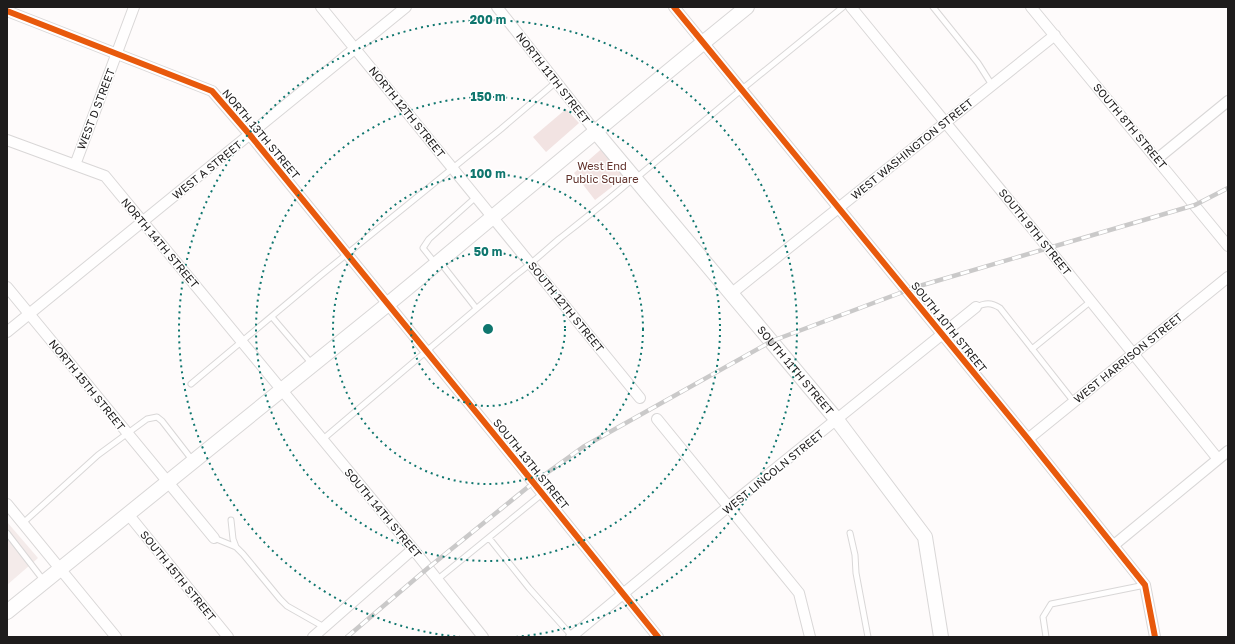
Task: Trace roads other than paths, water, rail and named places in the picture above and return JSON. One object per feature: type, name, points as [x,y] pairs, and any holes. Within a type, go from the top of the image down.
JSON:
[{"type":"main road","points":[[10,608],[194,462],[747,7]]},
{"type":"main road","name":"SOUTH 11TH STREET","points":[[595,131],[837,420],[925,537],[941,637]]},
{"type":"street","name":"WEST D STREET","points":[[75,165],[134,7]]},
{"type":"street","name":"NORTH 12TH STREET","points":[[321,7],[492,217]]},
{"type":"street","name":"WEST A STREET","points":[[7,332],[406,7]]},
{"type":"street","name":"NORTH 11TH STREET","points":[[497,7],[595,131]]},
{"type":"street","name":"SOUTH 10TH STREET","points":[[674,7],[1028,439],[1145,585],[1156,637]]},
{"type":"street","name":"SOUTH 9TH STREET","points":[[851,7],[946,122],[1218,459]]},
{"type":"street","name":"SOUTH 8TH STREET","points":[[1031,7],[1228,246]]},
{"type":"street","name":"NORTH 13TH STREET","points":[[7,11],[212,91],[250,135],[387,304]]},
{"type":"street","name":"WEST WASHINGTON STREET","points":[[732,293],[1055,35]]},
{"type":"street","points":[[1157,159],[1228,101]]},
{"type":"street","name":"NORTH 14TH STREET","points":[[7,140],[105,176],[144,221],[281,390]]},
{"type":"street","name":"SOUTH 12TH STREET","points":[[492,217],[640,398]]},
{"type":"street","name":"WEST HARRISON STREET","points":[[1028,439],[1228,277]]},
{"type":"street","name":"NORTH 15TH STREET","points":[[7,286],[214,538]]},
{"type":"street","name":"SOUTH 13TH STREET","points":[[387,304],[658,637]]},
{"type":"street","name":"WEST LINCOLN STREET","points":[[571,636],[729,506],[976,307]]},
{"type":"street","name":"SOUTH 14TH STREET","points":[[281,390],[413,549],[483,637]]},
{"type":"street","points":[[656,419],[799,593],[810,637]]},
{"type":"street","points":[[1114,546],[1228,451]]},
{"type":"street","points":[[9,510],[23,523],[61,568],[116,637]]},
{"type":"street","name":"SOUTH 15TH STREET","points":[[128,514],[228,637]]},
{"type":"street","points":[[313,637],[413,549]]},
{"type":"lane","points":[[322,440],[476,308],[843,7]]},
{"type":"lane","points":[[933,7],[978,63],[992,85]]},
{"type":"lane","points":[[190,384],[320,275],[501,129],[556,82]]},
{"type":"lane","points":[[476,197],[429,239],[423,248],[476,308]]},
{"type":"lane","points":[[1032,349],[1091,302]]},
{"type":"lane","points":[[976,307],[985,303],[995,305],[1000,308],[1074,402]]},
{"type":"lane","points":[[272,316],[312,365]]},
{"type":"lane","points":[[23,523],[98,455],[147,419],[157,418],[162,421],[194,462]]},
{"type":"lane","points":[[438,580],[542,494]]},
{"type":"lane","points":[[231,520],[232,539],[236,547],[280,599],[287,606],[324,628]]},
{"type":"lane","points":[[7,533],[44,582]]},
{"type":"lane","points":[[850,533],[868,637]]},
{"type":"lane","points":[[214,538],[236,547]]},
{"type":"lane","points":[[488,538],[571,636]]},
{"type":"lane","points":[[1046,637],[1043,617],[1051,604],[1145,585]]},
{"type":"railway","points":[[347,637],[428,568],[533,483],[583,447],[772,341],[916,287],[1195,205],[1228,188]]},
{"type":"park label","name":"West End Public Square","points":[[602,172]]}]
